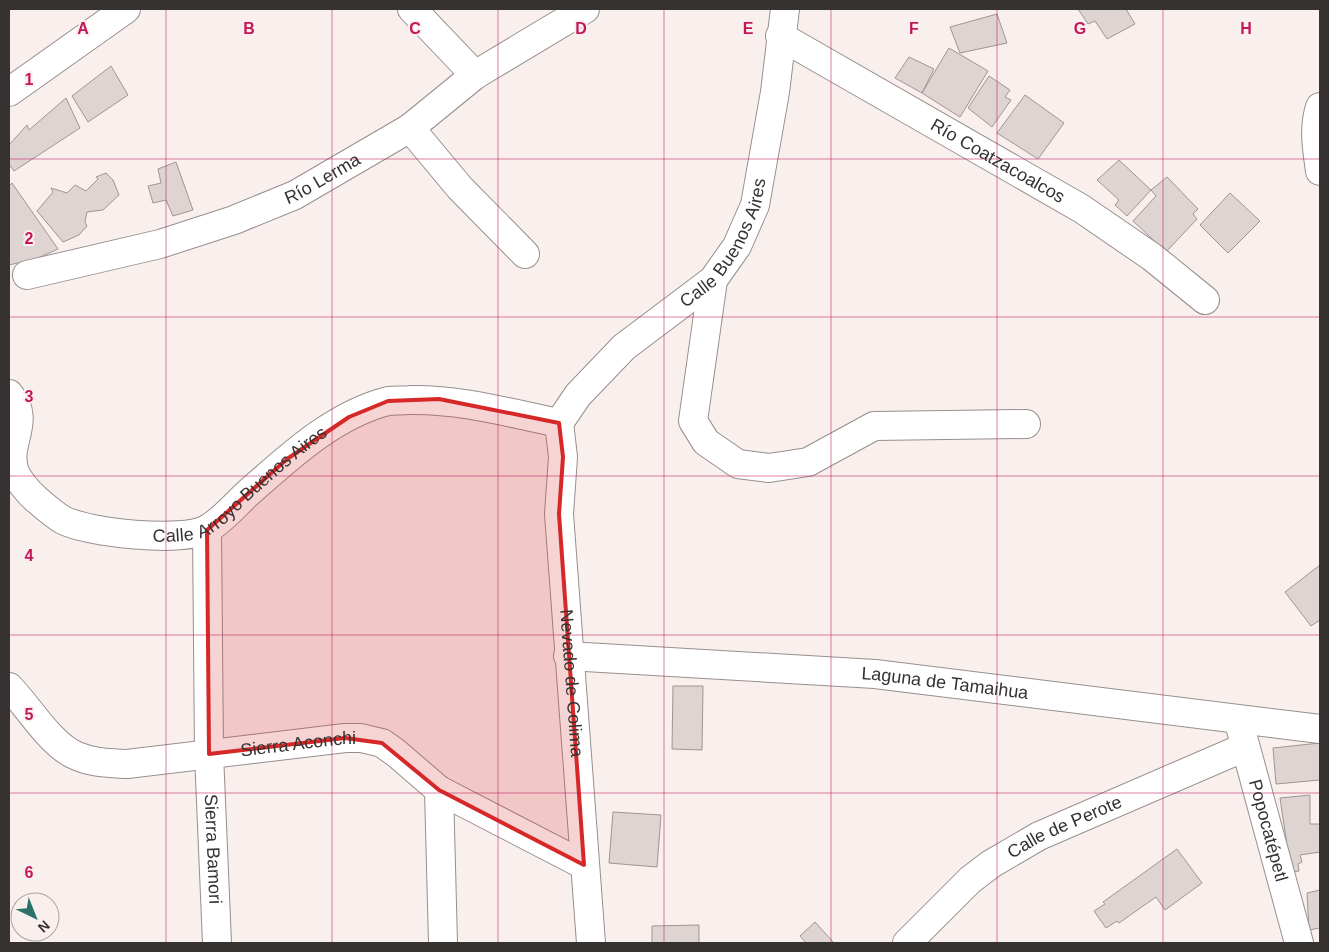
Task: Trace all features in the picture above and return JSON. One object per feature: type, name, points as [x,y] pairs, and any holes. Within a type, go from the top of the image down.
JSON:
[{"type":"street","points":[[9,92],[126,9]]},
{"type":"street","points":[[412,9],[475,76]]},
{"type":"street","name":"Río Lerma","points":[[27,275],[160,244],[234,220],[296,195],[410,128],[475,76],[585,9]]},
{"type":"street","name":"Calle Buenos Aires","points":[[559,423],[578,395],[624,347],[713,280],[736,246],[755,205],[775,92],[780,36],[785,9]]},
{"type":"street","name":"Río Coatzacoalcos","points":[[780,36],[1082,209],[1152,257],[1205,300]]},
{"type":"street","points":[[1320,107],[1316,120],[1315,136],[1320,171]]},
{"type":"street","points":[[410,128],[460,188],[525,254]]},
{"type":"street","points":[[713,280],[693,421],[706,442],[738,464],[769,468],[808,462],[874,426],[1026,424]]},
{"type":"street","name":"Calle Arroyo Buenos Aires","points":[[9,394],[14,400],[20,415],[12,461],[14,471],[35,498],[63,520],[86,529],[134,536],[179,535],[207,530],[287,459],[321,434],[349,417],[388,401],[439,399],[559,423]]},
{"type":"street","name":"Nevado de Colima","points":[[559,423],[563,456],[559,514],[568,656],[591,943]]},
{"type":"street","name":"Sierra Bamori","points":[[207,530],[209,754],[217,943]]},
{"type":"street","name":"Laguna de Tamaihua","points":[[568,656],[875,674],[1320,729]]},
{"type":"street","name":"Sierra Aconchi","points":[[9,687],[58,744],[76,756],[99,762],[127,764],[361,738],[382,743],[439,790],[584,865]]},
{"type":"street","name":"Popocatépetl","points":[[1237,718],[1299,943]]},
{"type":"street","name":"Calle de Perote","points":[[907,943],[970,880],[1014,850],[1039,836],[1245,747]]},
{"type":"street","points":[[439,790],[443,943]]},
{"type":"highlighted area","points":[[439,399],[559,423],[563,457],[559,514],[584,865],[439,790],[382,743],[345,738],[209,754],[207,530],[287,459],[321,434],[349,417],[388,401]]},
{"type":"building","points":[[1078,9],[1126,9],[1135,24],[1107,39],[1095,21],[1088,24]]},
{"type":"building","points":[[997,14],[1007,43],[960,53],[950,27]]},
{"type":"building","points":[[949,48],[988,71],[960,117],[922,93]]},
{"type":"building","points":[[909,57],[934,69],[922,93],[895,78]]},
{"type":"building","points":[[111,66],[128,95],[88,122],[72,96]]},
{"type":"building","points":[[989,76],[1010,90],[1005,97],[1011,100],[992,127],[968,108]]},
{"type":"building","points":[[1025,95],[1064,123],[1038,159],[997,133]]},
{"type":"building","points":[[66,98],[80,128],[14,171],[9,164],[9,145],[27,125],[29,130]]},
{"type":"building","points":[[1119,160],[1151,190],[1127,216],[1115,205],[1119,200],[1097,180]]},
{"type":"building","points":[[176,162],[193,210],[173,216],[166,200],[153,203],[148,186],[161,183],[158,169]]},
{"type":"building","points":[[106,173],[113,180],[119,195],[103,210],[87,212],[85,222],[87,226],[79,235],[63,242],[37,211],[53,192],[51,188],[67,193],[75,185],[86,191],[98,179],[96,177]]},
{"type":"building","points":[[1167,177],[1198,209],[1193,214],[1197,219],[1166,252],[1133,221],[1156,196],[1151,190]]},
{"type":"building","points":[[12,183],[58,249],[36,259],[9,265],[9,186]]},
{"type":"building","points":[[1230,193],[1260,221],[1228,253],[1200,225]]},
{"type":"building","points":[[1320,565],[1320,620],[1311,626],[1285,592]]},
{"type":"building","points":[[673,686],[703,686],[702,750],[672,749]]},
{"type":"building","points":[[1320,743],[1320,780],[1276,784],[1273,748]]},
{"type":"building","points":[[1310,795],[1310,824],[1320,824],[1320,852],[1300,855],[1302,862],[1298,864],[1299,871],[1291,872],[1280,798]]},
{"type":"building","points":[[613,812],[661,815],[657,867],[609,863]]},
{"type":"building","points":[[1177,849],[1202,883],[1165,910],[1156,897],[1119,923],[1117,921],[1106,928],[1094,911],[1105,904],[1103,902]]},
{"type":"building","points":[[1320,890],[1320,928],[1309,930],[1307,893]]},
{"type":"building","points":[[815,922],[834,943],[806,943],[800,936]]},
{"type":"building","points":[[699,925],[699,943],[652,943],[652,926]]}]
